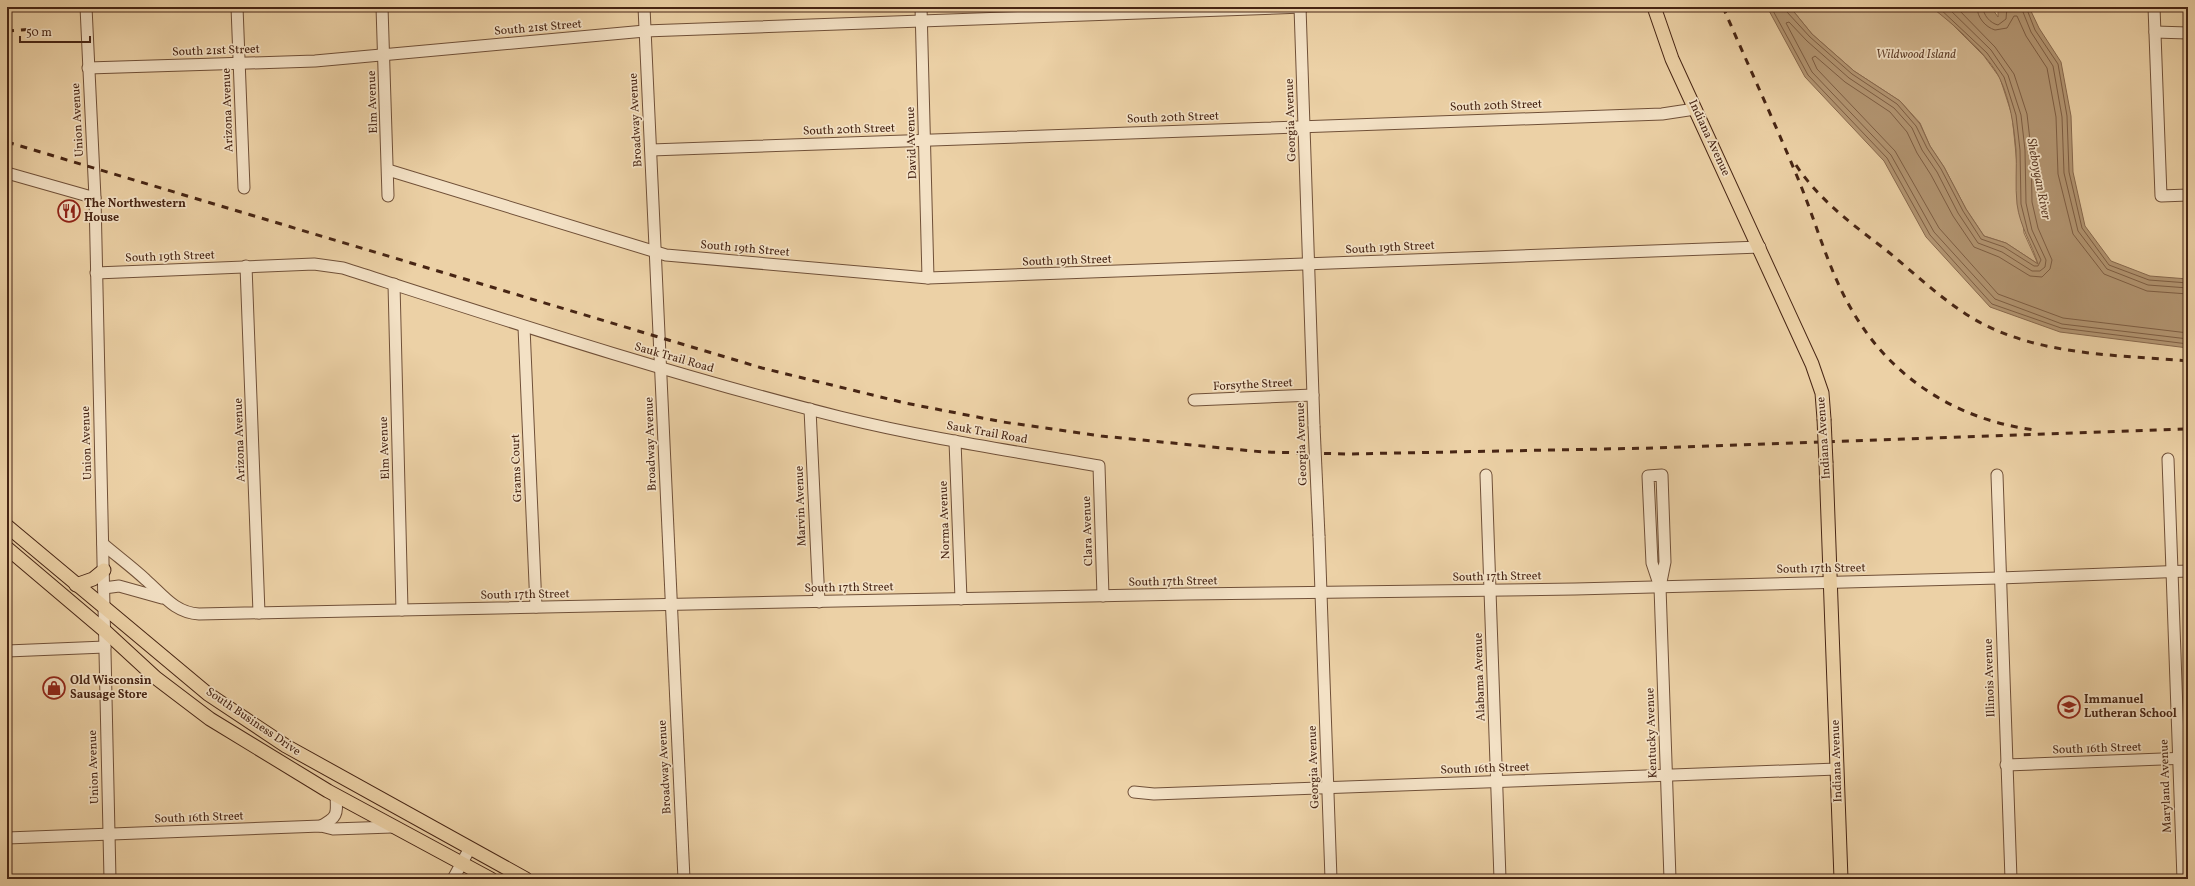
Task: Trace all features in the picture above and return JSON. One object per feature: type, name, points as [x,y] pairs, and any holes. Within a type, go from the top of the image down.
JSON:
[{"type":"main road","name":"Indiana Avenue","points":[[1654,7],[1672,59],[1760,247],[1812,364],[1822,393],[1826,463],[1841,879]]},
{"type":"main road","name":"South Business Drive","points":[[7,526],[208,694],[286,746],[526,879]]},
{"type":"main road","name":"South Business Drive","points":[[7,548],[105,631],[156,678],[205,715],[236,736],[336,796],[491,879]]},
{"type":"main road","points":[[76,585],[93,579],[104,570]]},
{"type":"street","name":"Union Avenue","points":[[86,7],[95,198],[110,879]]},
{"type":"street","name":"Arizona Avenue","points":[[236,7],[244,188]]},
{"type":"street","name":"Elm Avenue","points":[[382,7],[388,196]]},
{"type":"street","name":"Broadway Avenue","points":[[644,7],[684,879]]},
{"type":"street","name":"David Avenue","points":[[921,7],[928,278]]},
{"type":"street","name":"South 21st Street","points":[[88,68],[315,61],[645,31],[1301,7]]},
{"type":"street","name":"Georgia Avenue","points":[[1301,7],[1314,426],[1331,879]]},
{"type":"street","points":[[2154,7],[2161,196],[2188,195]]},
{"type":"street","points":[[2155,32],[2188,33]]},
{"type":"street","name":"South 20th Street","points":[[651,150],[1662,114],[1695,109]]},
{"type":"street","name":"South 19th Street","points":[[388,170],[671,256],[928,278],[1760,247]]},
{"type":"street","points":[[7,173],[95,198]]},
{"type":"street","name":"Sauk Trail Road","points":[[246,266],[323,264],[343,268],[524,327],[661,368],[810,409],[955,441],[1099,466]]},
{"type":"street","name":"Arizona Avenue","points":[[246,266],[259,613]]},
{"type":"street","name":"South 19th Street","points":[[96,272],[246,266]]},
{"type":"street","name":"Elm Avenue","points":[[394,284],[402,610]]},
{"type":"street","name":"Grams Court","points":[[524,327],[536,607]]},
{"type":"street","name":"Forsythe Street","points":[[1194,400],[1313,395]]},
{"type":"street","name":"Marvin Avenue","points":[[810,409],[818,602]]},
{"type":"street","name":"Norma Avenue","points":[[955,441],[961,599]]},
{"type":"street","name":"Maryland Avenue","points":[[2168,459],[2171,572],[2183,758],[2183,879]]},
{"type":"street","name":"Clara Avenue","points":[[1099,466],[1103,596]]},
{"type":"street","name":"Alabama Avenue","points":[[1486,475],[1500,879]]},
{"type":"street","name":"Kentucky Avenue","points":[[1660,587],[1652,563],[1648,476],[1662,475],[1665,562],[1660,587],[1670,879]]},
{"type":"street","name":"Illinois Avenue","points":[[1997,475],[1999,578],[2011,879]]},
{"type":"street","name":"South 17th Street","points":[[103,544],[147,581],[163,598],[175,607],[194,614],[1103,596],[1321,594],[1660,587],[1999,578],[2188,571]]},
{"type":"street","name":"South 17th Street","points":[[104,588],[119,586],[163,598]]},
{"type":"street","points":[[7,651],[105,647]]},
{"type":"street","name":"South 16th Street","points":[[2006,765],[2183,758]]},
{"type":"street","name":"South 16th Street","points":[[1134,792],[1154,794],[1837,769]]},
{"type":"street","points":[[321,826],[333,820],[337,813],[336,796]]},
{"type":"street","name":"South 16th Street","points":[[7,838],[321,826],[333,829],[392,827]]},
{"type":"street","points":[[453,879],[470,848]]},
{"type":"green space","name":"Wildwood Island","points":[[1790,7],[1931,7],[1944,16],[1984,56],[2000,78],[2012,115],[2024,233],[2038,264],[2006,243],[1984,236],[1966,209],[1944,167],[1930,146],[1920,123],[1900,101],[1854,71],[1812,34]]},
{"type":"water","name":"Sheboygan River","points":[[1767,7],[1790,7],[1812,34],[1854,71],[1900,101],[1920,124],[1930,146],[1944,167],[1966,209],[1984,236],[2006,243],[2038,264],[2023,228],[2017,204],[2016,150],[2014,132],[2009,104],[2000,79],[1988,60],[1979,50],[1949,21],[1931,7],[1991,7],[1998,17],[1998,7],[2029,7],[2039,28],[2061,62],[2071,116],[2073,172],[2085,226],[2111,261],[2150,276],[2188,279],[2188,348],[2060,332],[1990,307],[1926,237],[1884,161],[1805,77]]},
{"type":"railway","points":[[1723,7],[1799,181],[1837,281],[1853,312],[1869,336],[1887,357],[1930,393],[1980,417],[2008,425],[2036,430]]},
{"type":"railway","points":[[7,31],[35,29]]},
{"type":"railway","points":[[7,142],[762,368],[905,403],[1003,422],[1101,436],[1263,452],[1348,454],[1655,448],[2188,429]]},
{"type":"railway","points":[[1796,165],[1815,190],[1837,211],[1947,301],[1973,319],[2011,336],[2060,349],[2111,355],[2188,361]]},
{"type":"place","name":"The Northwestern House","points":[[69,211]]},
{"type":"place","name":"Old Wisconsin Sausage Store","points":[[54,688]]},
{"type":"place","name":"Immanuel Lutheran School","points":[[2069,707]]}]
